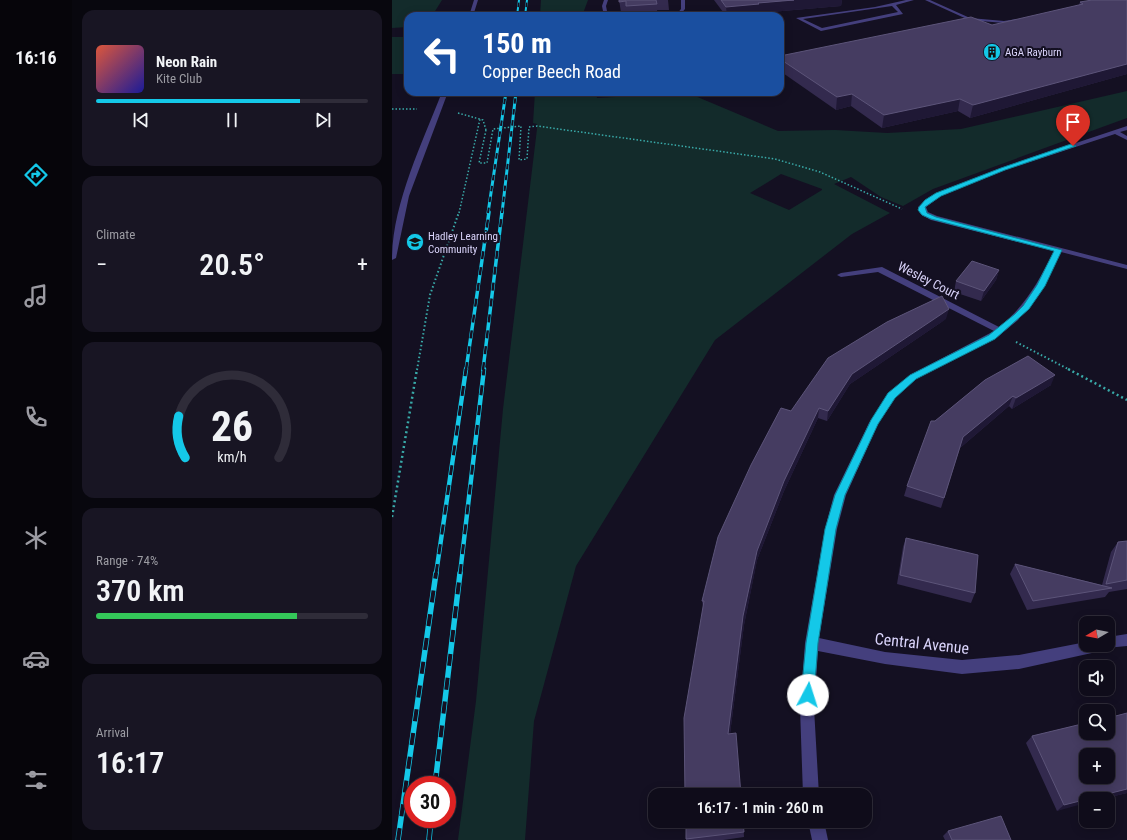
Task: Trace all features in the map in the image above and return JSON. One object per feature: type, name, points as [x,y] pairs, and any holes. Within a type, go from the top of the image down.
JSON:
[{"type":"street","points":[[472,12],[476,0]]},
{"type":"street","points":[[605,12],[604,6],[606,0]]},
{"type":"street","points":[[681,12],[683,9],[683,0]]},
{"type":"street","points":[[894,5],[901,13],[821,30],[798,18],[894,5],[912,0]]},
{"type":"street","points":[[927,0],[969,19],[1004,22],[1019,19]]},
{"type":"street","points":[[392,258],[394,239],[406,196],[444,96]]},
{"type":"street","points":[[1127,128],[1003,169],[939,195],[927,202],[922,207],[925,214],[934,218],[1127,267]]},
{"type":"street","points":[[1115,132],[1127,138]]},
{"type":"street","points":[[811,788],[807,708],[812,643],[831,529],[840,495],[874,423],[892,396],[913,377],[992,337],[1000,331],[1026,307],[1041,286],[1058,250]]},
{"type":"street","name":"Wesley Court","points":[[842,275],[879,268],[1000,331]]},
{"type":"street","points":[[1115,643],[1127,640]]},
{"type":"street","name":"Central Avenue","points":[[812,643],[885,658],[962,667],[1019,662],[1079,649]]},
{"type":"street","points":[[817,828],[820,840]]},
{"type":"path","points":[[440,108],[453,107],[454,112],[483,120],[486,130],[480,163],[487,163],[493,129],[521,126],[519,160],[527,159],[529,127],[537,126],[775,159],[820,172],[894,207]]},
{"type":"path","points":[[392,517],[430,295],[459,213],[480,119]]},
{"type":"path","points":[[1012,340],[1127,400]]},
{"type":"green space","points":[[392,0],[442,0],[434,12],[404,12],[404,27],[392,28]]},
{"type":"green space","points":[[541,0],[588,0],[584,12],[540,12]]},
{"type":"green space","points":[[392,37],[404,37],[404,74],[392,74]]},
{"type":"green space","points":[[1127,91],[1127,118],[933,189],[903,206],[881,197],[851,177],[834,184],[890,213],[852,234],[715,340],[576,566],[534,721],[525,840],[458,840],[476,701],[503,409],[537,129],[537,124],[533,123],[535,96],[597,96],[597,98],[633,96],[695,96],[778,131],[835,130],[887,133],[961,129]],"holes":[[[781,174],[822,190],[789,210],[750,193]]]},
{"type":"building","points":[[619,0],[656,0],[657,4],[626,6],[626,1],[619,2]]},
{"type":"building","points":[[721,0],[794,0],[726,7]]},
{"type":"building","name":"AGA Rayburn","points":[[1092,0],[1127,0],[1127,64],[973,105],[960,99],[884,115],[852,94],[837,97],[784,62],[784,55],[971,17],[992,25],[1083,4],[1080,2]]},
{"type":"building","points":[[972,261],[999,270],[984,291],[956,281]]},
{"type":"building","points":[[942,296],[949,309],[852,374],[828,411],[819,408],[784,481],[757,551],[743,616],[728,734],[736,733],[740,788],[685,788],[684,718],[704,601],[702,601],[718,537],[751,465],[781,408],[791,411],[828,358],[887,322]]},
{"type":"building","points":[[1028,356],[1055,375],[1016,398],[1013,396],[963,437],[944,498],[907,486],[931,421],[935,421],[985,380]]},
{"type":"building","points":[[906,538],[978,555],[975,593],[900,575]]},
{"type":"building","points":[[1127,541],[1127,580],[1106,584],[1118,542]]},
{"type":"building","points":[[1015,564],[1112,588],[1033,601]]},
{"type":"building","points":[[1127,713],[1127,789],[1115,792],[1079,792],[1079,801],[1064,805],[1032,736],[1079,725],[1079,740],[1115,740],[1115,716]]},
{"type":"building","points":[[1001,816],[1011,840],[952,840],[948,831]]},
{"type":"building","points":[[686,828],[744,828],[744,832],[686,839]]},
{"type":"railway","points":[[518,12],[519,0]]},
{"type":"railway","points":[[526,12],[527,0]]},
{"type":"railway","points":[[488,213],[505,96]]},
{"type":"railway","points":[[502,213],[516,96]]},
{"type":"railway","points":[[466,370],[489,212]]},
{"type":"railway","points":[[483,370],[502,212]]},
{"type":"railway","points":[[436,574],[466,369]]},
{"type":"railway","points":[[460,574],[484,369]]},
{"type":"railway","points":[[398,840],[436,573]]},
{"type":"railway","points":[[436,776],[460,573]]},
{"type":"railway","points":[[429,840],[430,828]]},
{"type":"place","name":"AGA Rayburn","points":[[992,52]]},
{"type":"place","name":"Hadley Learning Community","points":[[415,242]]},
{"type":"route","points":[[808,695],[812,643],[831,529],[840,495],[874,423],[892,396],[913,377],[992,337],[1018,315],[1026,307],[1041,286],[1058,250],[934,218],[925,214],[922,207],[927,202],[939,195],[1003,169],[1073,146]]}]
